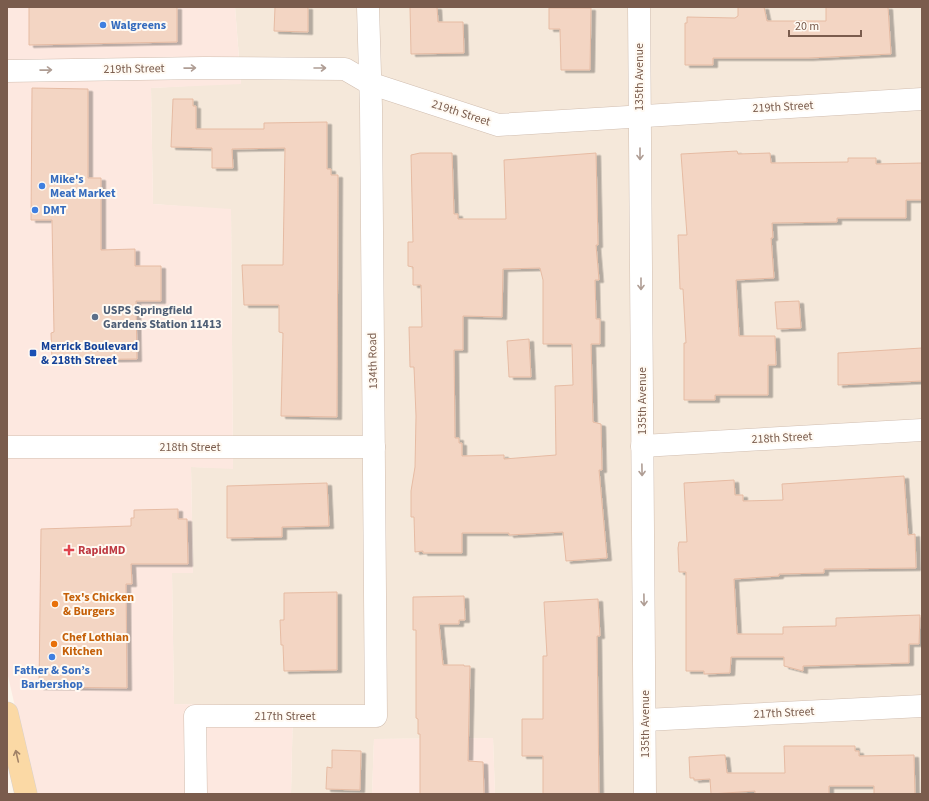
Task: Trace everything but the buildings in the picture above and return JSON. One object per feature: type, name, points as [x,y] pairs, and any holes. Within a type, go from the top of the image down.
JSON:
[{"type":"main road","points":[[7,713],[26,794]]},
{"type":"street","name":"134th Road","points":[[368,7],[376,716]]},
{"type":"street","name":"135th Avenue","points":[[639,7],[645,794]]},
{"type":"street","name":"219th Street","points":[[7,71],[204,68],[345,69],[369,83],[498,125],[640,115],[922,99]]},
{"type":"street","name":"218th Street","points":[[642,446],[922,430]]},
{"type":"street","name":"218th Street","points":[[7,447],[374,447]]},
{"type":"street","name":"217th Street","points":[[645,720],[922,706]]},
{"type":"street","name":"217th Street","points":[[196,794],[195,716],[376,716]]},
{"type":"shaded area","points":[[7,7],[235,7],[241,84],[151,88],[153,204],[231,209],[233,469],[191,467],[193,573],[172,573],[174,704],[293,706],[291,794],[35,794],[8,676]]},
{"type":"shaded area","points":[[235,7],[922,7],[922,794],[495,794],[493,738],[374,739],[372,794],[291,794],[293,706],[174,704],[172,573],[193,573],[191,467],[233,468],[231,210],[153,204],[151,88],[241,83]]},
{"type":"shaded area","points":[[493,738],[495,794],[372,794],[374,739]]},
{"type":"place","name":"Walgreens","points":[[103,25]]},
{"type":"place","name":"Mike's Meat Market","points":[[42,186]]},
{"type":"place","name":"DMT","points":[[35,210]]},
{"type":"place","name":"USPS Springfield Gardens Station 11413","points":[[95,317]]},
{"type":"place","name":"Merrick Boulevard & 218th Street","points":[[33,353]]},
{"type":"place","name":"RapidMD","points":[[69,550]]},
{"type":"place","name":"Tex's Chicken & Burgers","points":[[55,604]]},
{"type":"place","name":"Chef Lothian Kitchen","points":[[54,644]]},
{"type":"place","name":"Father & Son’s Barbershop","points":[[52,657]]}]
